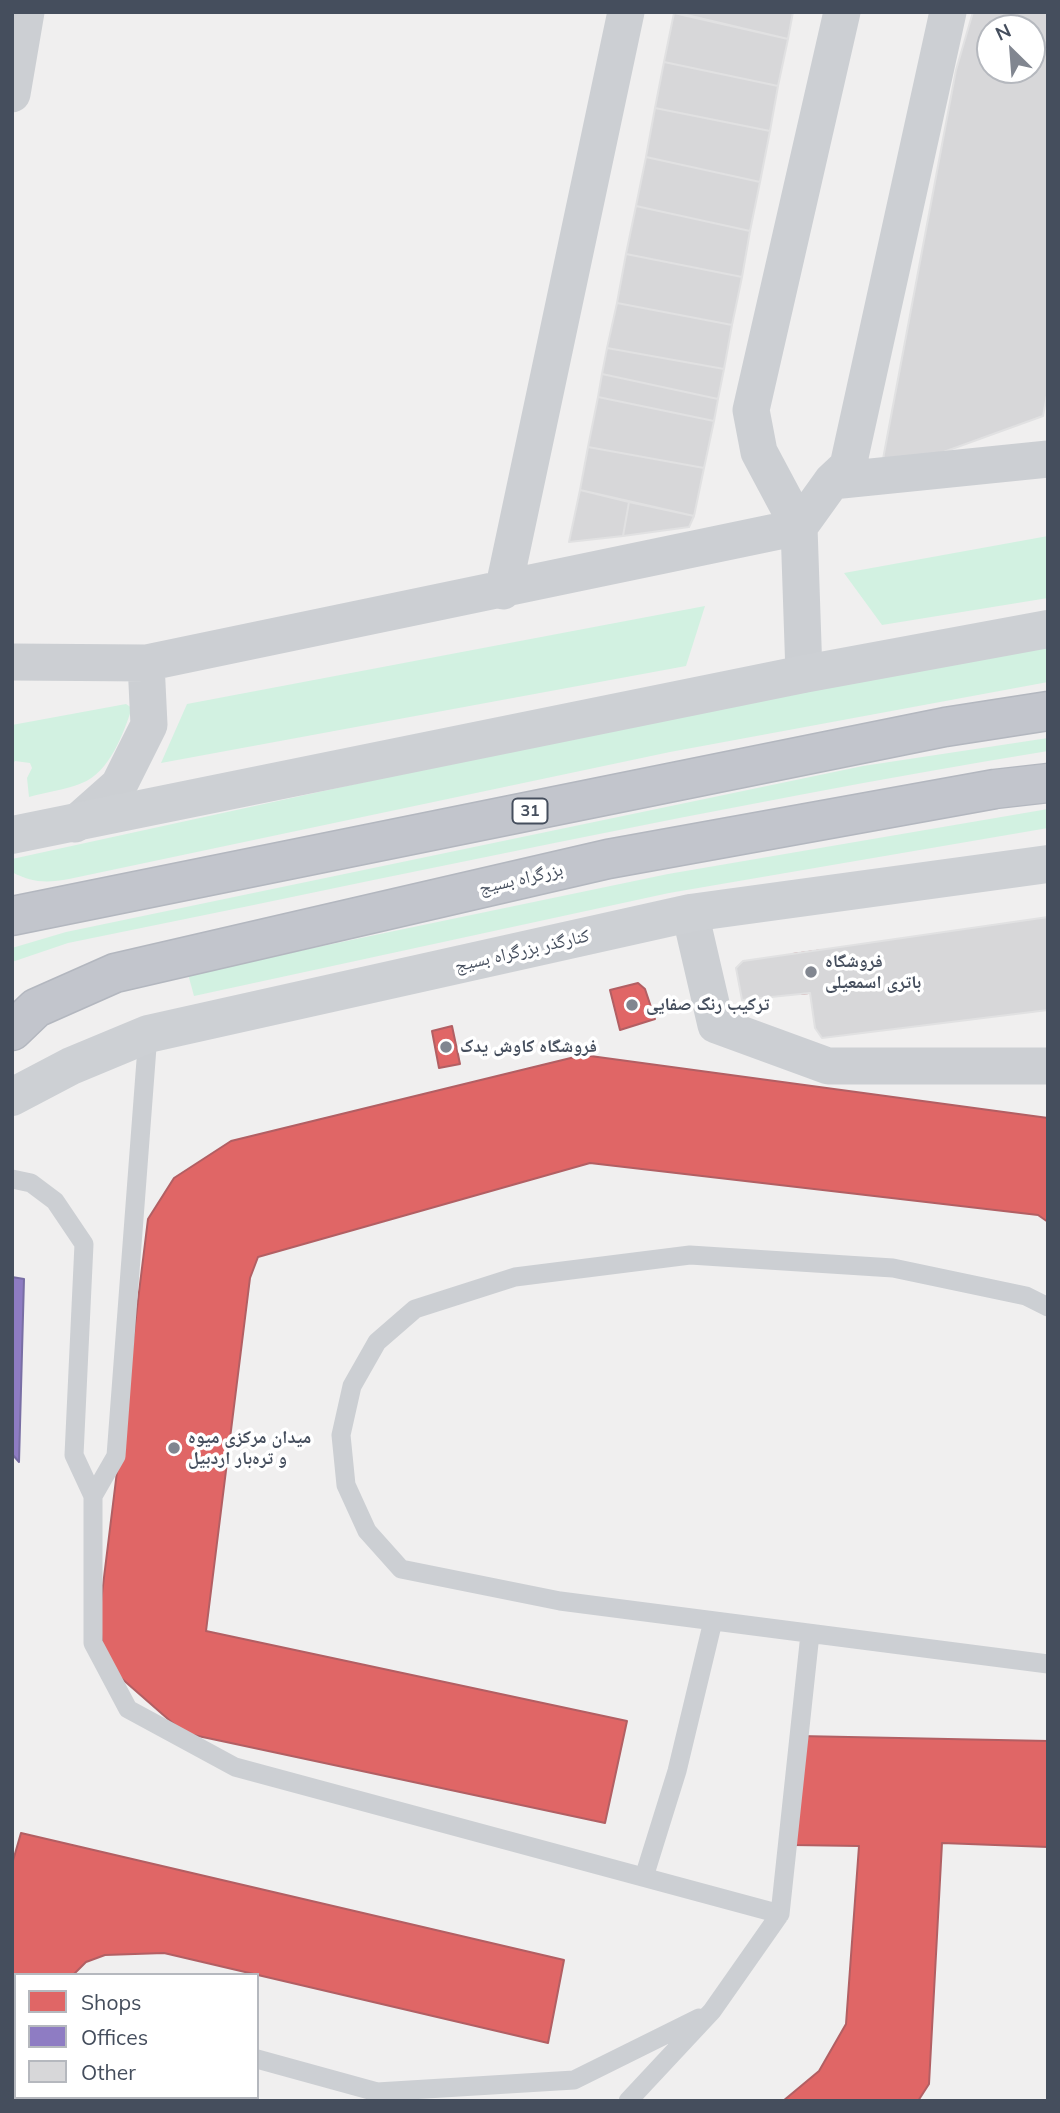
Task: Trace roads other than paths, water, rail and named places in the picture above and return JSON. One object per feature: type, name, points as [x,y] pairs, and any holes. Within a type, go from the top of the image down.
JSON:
[{"type":"highway","name":"31","points":[[12,916],[945,727],[1048,711]]},
{"type":"highway","name":"بزرگراه بسیج","points":[[20,1012],[115,973],[608,859],[981,791],[1048,783]]},
{"type":"main road","points":[[12,835],[804,674],[1048,629]]},
{"type":"main road","name":"کنارگذر بزرگراه بسیج","points":[[12,1097],[71,1066],[148,1034],[690,913],[1048,864]]},
{"type":"street","points":[[12,94],[26,12]]},
{"type":"street","points":[[503,591],[626,12]]},
{"type":"street","points":[[804,674],[799,527],[759,452],[751,410],[842,12]]},
{"type":"street","points":[[12,662],[146,663],[503,591],[799,527],[832,481],[848,466],[948,12]]},
{"type":"street","points":[[832,481],[1048,459]]},
{"type":"street","points":[[75,824],[119,785],[149,725],[146,663]]},
{"type":"street","points":[[690,913],[716,1024],[828,1066],[1048,1066]]},
{"type":"lane","points":[[93,1496],[116,1456],[148,1034]]},
{"type":"lane","points":[[12,1179],[31,1183],[55,1201],[84,1244],[74,1455],[93,1496],[93,1643],[128,1709],[235,1766],[780,1914]]},
{"type":"lane","points":[[1048,1307],[1026,1296],[893,1268],[690,1255],[515,1277],[415,1309],[377,1342],[352,1386],[341,1435],[346,1485],[367,1531],[401,1569],[560,1601],[1048,1664]]},
{"type":"lane","points":[[644,1877],[677,1771],[713,1621]]},
{"type":"lane","points":[[628,2101],[712,2011],[780,1914],[810,1634]]},
{"type":"lane","points":[[259,2060],[377,2092],[574,2080],[712,2011]]},
{"type":"place","name":"فروشگاه باتری اسمعیلی","points":[[811,972]]},
{"type":"place","name":"ترکیب رنگ صفایی","points":[[632,1005]]},
{"type":"place","name":"فروشگاه کاوش یدک","points":[[446,1047]]},
{"type":"place","name":"میدان مرکزی میوه و تره‌بار اردبیل","points":[[174,1448]]}]
